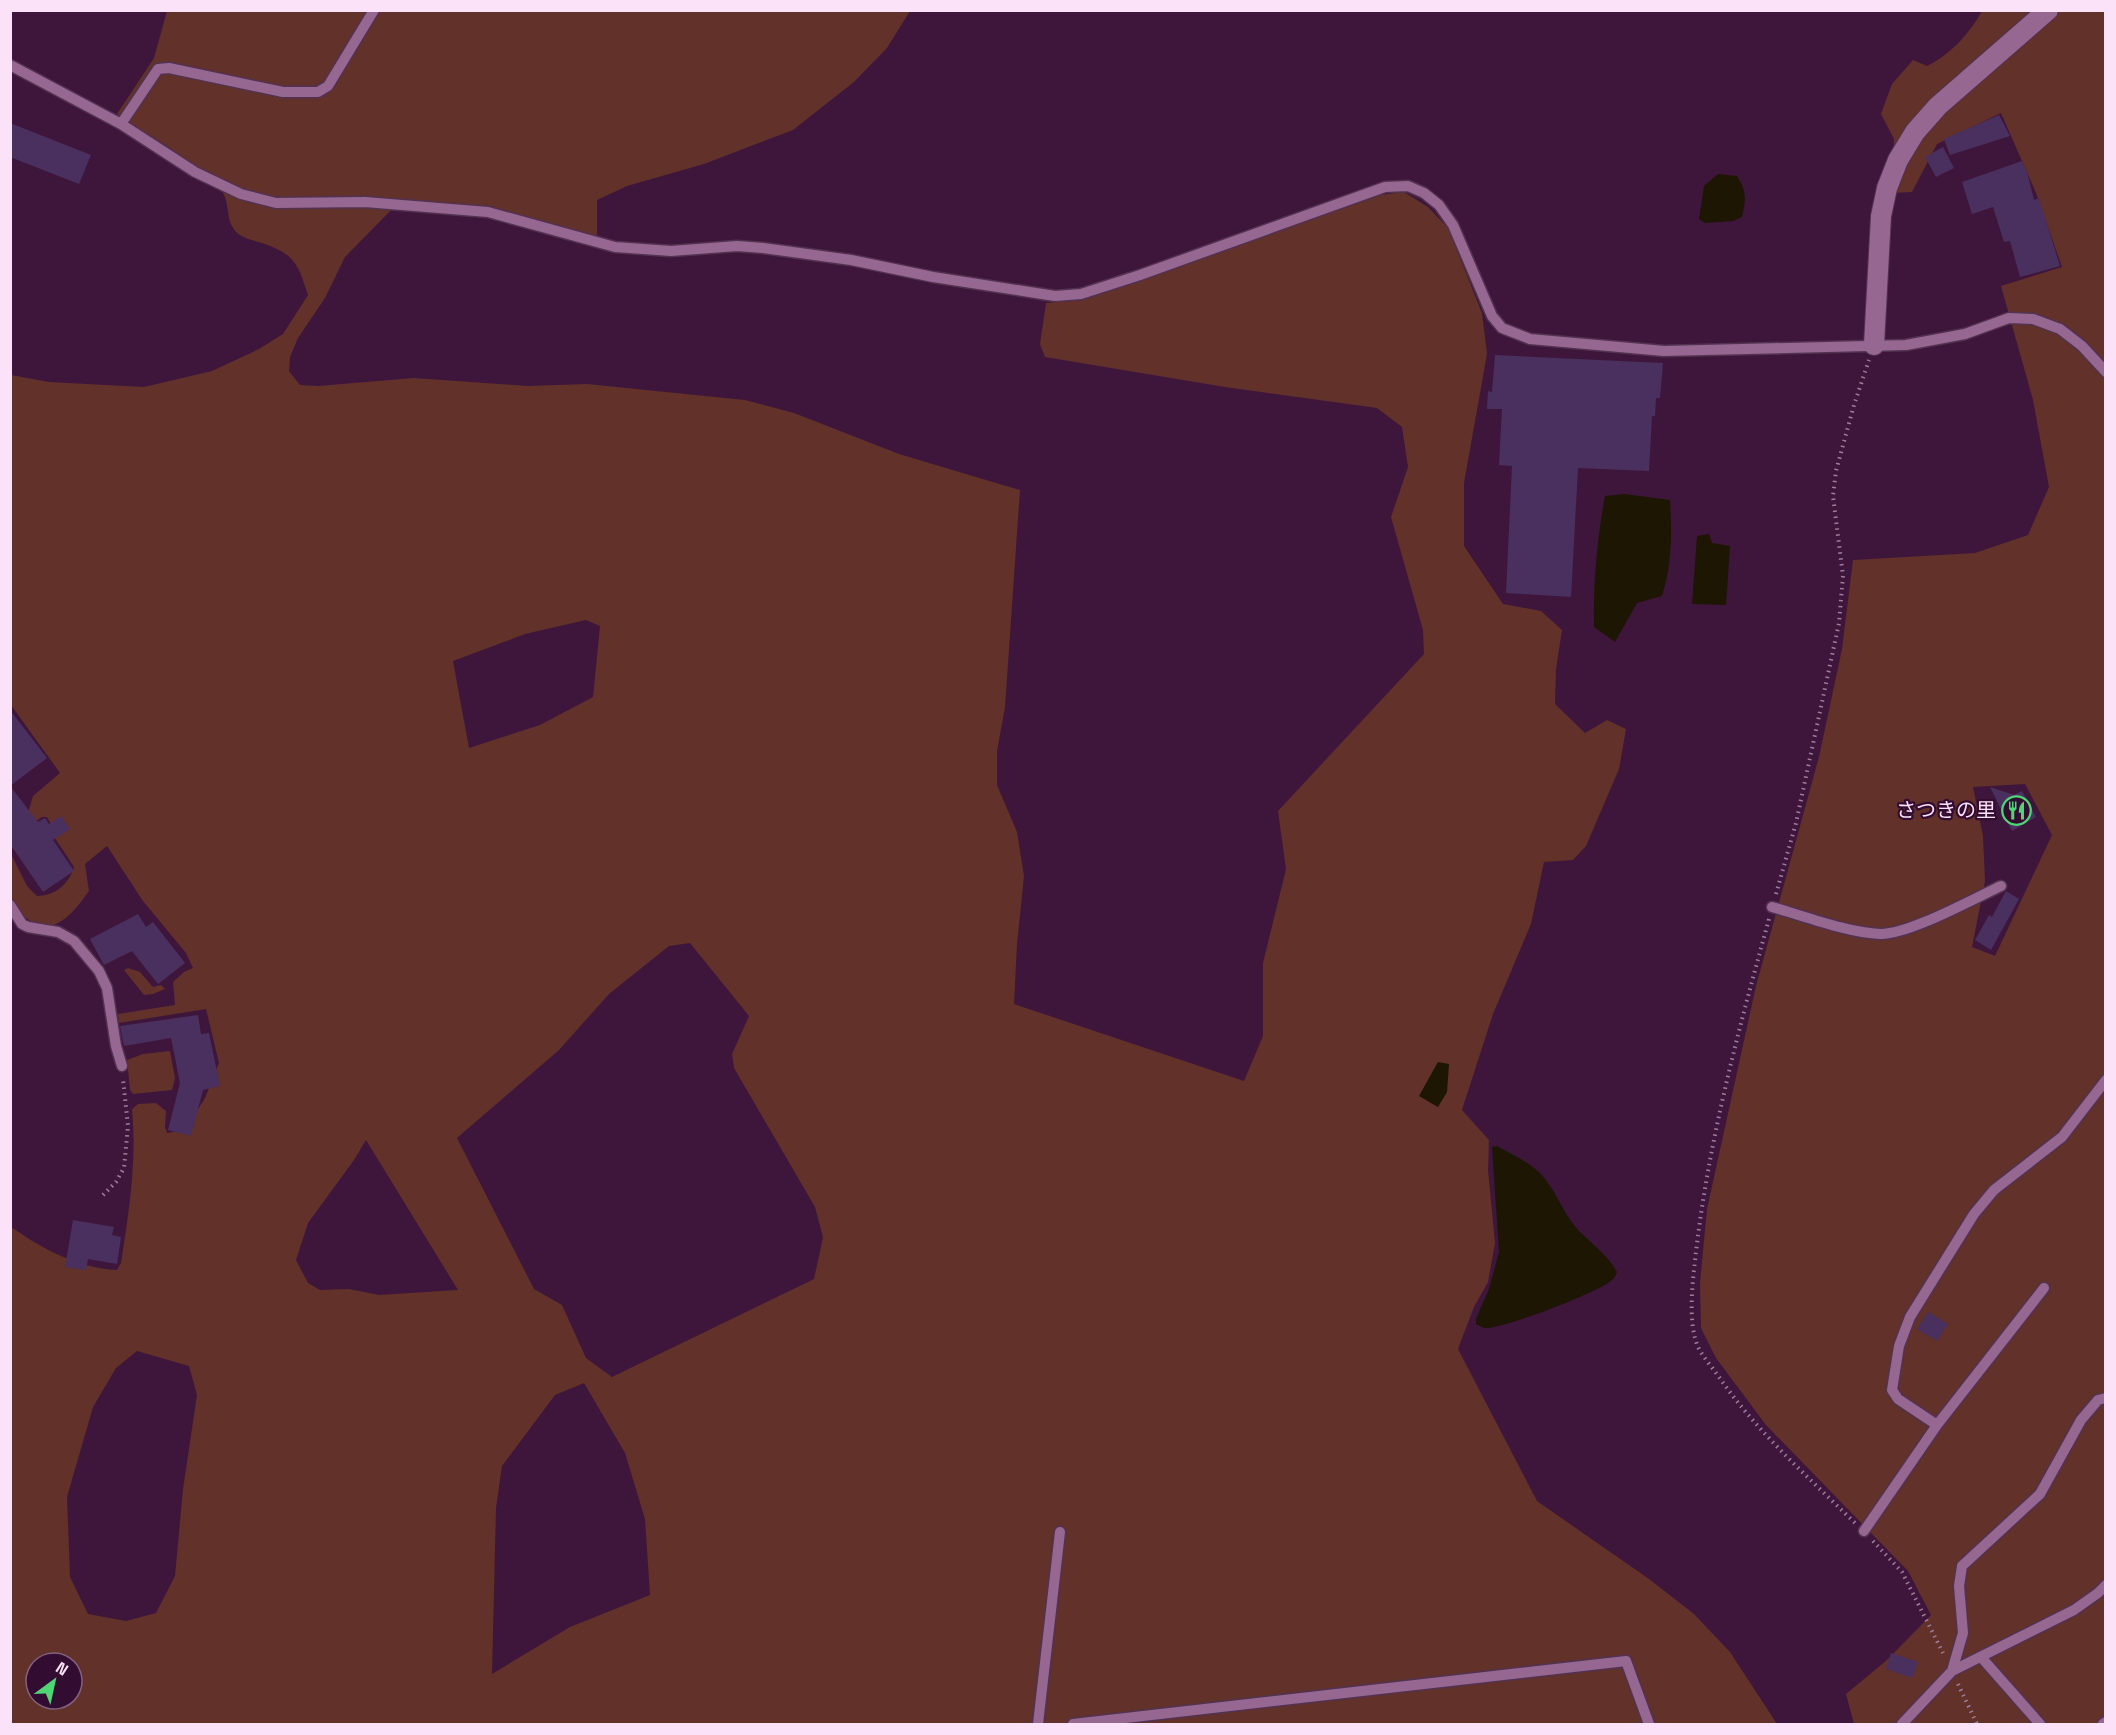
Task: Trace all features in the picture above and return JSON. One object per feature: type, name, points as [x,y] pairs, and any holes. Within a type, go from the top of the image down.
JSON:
[{"type":"street","points":[[1874,345],[1881,216],[1887,188],[1898,160],[1915,132],[1938,106],[2048,10]]},
{"type":"lane","points":[[121,124],[158,69],[168,68],[283,92],[318,92],[328,86],[374,10]]},
{"type":"lane","points":[[10,65],[121,124],[195,172],[241,194],[276,203],[365,202],[488,212],[615,247],[671,250],[737,246],[763,248],[851,260],[933,277],[1055,296],[1081,294],[1140,275],[1385,187],[1408,186],[1424,193],[1439,205],[1453,225],[1492,316],[1502,328],[1530,339],[1664,351],[1906,345],[1965,334],[2009,318],[2033,319],[2060,329],[2082,346],[2106,372]]},
{"type":"lane","points":[[1772,907],[1862,932],[1896,933],[2001,886]]},
{"type":"lane","points":[[10,905],[22,924],[58,932],[74,941],[99,971],[107,988],[116,1046],[122,1066]]},
{"type":"lane","points":[[1937,1425],[1898,1399],[1892,1390],[1899,1346],[1910,1317],[1974,1214],[1994,1190],[2062,1137],[2106,1080]]},
{"type":"lane","points":[[1864,1531],[1937,1425],[2044,1288]]},
{"type":"lane","points":[[1952,1671],[1964,1633],[1959,1586],[1962,1566],[2040,1494],[2081,1420],[2098,1400],[2106,1398]]},
{"type":"lane","points":[[1038,1725],[1060,1532]]},
{"type":"lane","points":[[1902,1725],[1952,1671],[2074,1610],[2106,1585]]},
{"type":"lane","points":[[1981,1657],[2040,1725]]},
{"type":"lane","points":[[1073,1725],[1626,1661],[1649,1725]]},
{"type":"path","points":[[1874,345],[1854,405],[1836,471],[1833,496],[1843,576],[1839,624],[1796,823],[1730,1069],[1701,1206],[1693,1279],[1693,1322],[1698,1347],[1767,1439],[1864,1531],[1902,1572],[1977,1725]]},
{"type":"path","points":[[103,1195],[116,1182],[124,1168],[128,1126],[122,1066]]},
{"type":"shaded area","points":[[167,11],[910,11],[887,48],[854,82],[793,130],[704,164],[627,186],[597,200],[597,236],[491,208],[402,199],[345,257],[325,298],[298,338],[290,357],[289,371],[300,385],[318,386],[414,378],[528,386],[587,384],[745,400],[794,413],[899,454],[1020,490],[1005,707],[997,751],[997,785],[1017,832],[1024,876],[1014,1004],[1244,1081],[1263,1036],[1263,963],[1286,869],[1278,811],[1424,654],[1423,630],[1391,517],[1408,467],[1402,427],[1377,408],[1225,387],[1045,357],[1040,344],[1046,303],[1083,300],[1381,195],[1404,192],[1428,207],[1448,228],[1482,313],[1487,354],[1464,483],[1464,546],[1503,604],[1541,611],[1562,630],[1556,669],[1555,704],[1585,733],[1607,720],[1626,729],[1619,769],[1586,846],[1573,860],[1544,862],[1531,924],[1493,1014],[1462,1110],[1489,1140],[1488,1170],[1495,1243],[1488,1282],[1474,1307],[1458,1349],[1537,1501],[1649,1579],[1694,1614],[1730,1652],[1777,1724],[11,1724],[11,1227],[61,1256],[88,1266],[117,1270],[121,1263],[131,1186],[134,1148],[132,1109],[138,1104],[156,1103],[166,1111],[167,1133],[185,1130],[205,1098],[219,1063],[206,1009],[119,1023],[118,1014],[175,1005],[173,982],[184,972],[193,968],[186,953],[143,901],[107,846],[85,864],[89,891],[70,914],[56,924],[42,926],[34,923],[17,908],[11,895],[10,852],[27,886],[37,896],[50,894],[60,888],[69,879],[74,867],[53,835],[55,831],[47,817],[42,817],[15,835],[14,830],[29,810],[33,796],[60,773],[11,705],[11,375],[49,382],[144,387],[212,371],[259,349],[283,334],[308,295],[297,267],[288,256],[273,247],[242,236],[235,230],[229,219],[224,195],[200,169],[117,114],[154,58]],"holes":[[[586,620],[600,626],[593,697],[540,725],[469,748],[453,661],[525,634]],[[690,943],[749,1016],[732,1054],[734,1068],[815,1207],[823,1237],[814,1279],[612,1377],[586,1358],[562,1305],[534,1289],[457,1138],[559,1050],[609,994],[669,946]],[[1438,1062],[1438,1107],[1420,1096]],[[366,1140],[458,1290],[379,1295],[349,1289],[320,1290],[308,1283],[296,1260],[308,1223]],[[137,1351],[189,1366],[197,1395],[183,1489],[175,1576],[156,1613],[126,1621],[88,1614],[70,1577],[67,1497],[93,1407],[116,1368]],[[584,1383],[625,1453],[645,1519],[650,1595],[570,1627],[492,1674],[496,1508],[502,1466],[555,1395]]]},
{"type":"shaded area","points":[[1982,11],[2105,11],[2105,1724],[1854,1724],[1846,1694],[1887,1660],[1931,1615],[1908,1571],[1766,1425],[1716,1358],[1701,1328],[1700,1283],[1707,1209],[1756,986],[1819,757],[1842,649],[1853,560],[1975,553],[2028,535],[2049,487],[2033,400],[2001,286],[2062,267],[2036,193],[2001,113],[1937,144],[1912,192],[1892,193],[1894,139],[1881,114],[1892,84],[1913,60],[1927,66],[1944,56],[1959,43]],"holes":[[[2025,784],[2052,835],[1995,956],[1972,947],[1985,881],[1983,836],[1973,787]]]},
{"type":"shaded area","points":[[1718,174],[1737,176],[1743,186],[1745,196],[1742,217],[1733,221],[1705,223],[1699,219],[1704,186]]},
{"type":"shaded area","points":[[1624,494],[1670,500],[1670,548],[1668,572],[1662,596],[1637,603],[1615,642],[1594,627],[1595,578],[1605,496]]},
{"type":"shaded area","points":[[1709,534],[1712,543],[1730,546],[1726,605],[1692,604],[1697,536]]},
{"type":"shaded area","points":[[128,968],[140,972],[153,987],[161,985],[165,989],[144,995],[124,970]]},
{"type":"shaded area","points":[[170,1051],[175,1078],[172,1090],[133,1094],[130,1090],[127,1060],[143,1054]]},
{"type":"shaded area","points":[[1438,1062],[1449,1064],[1447,1092],[1438,1107],[1419,1096]]},
{"type":"shaded area","points":[[1497,1146],[1524,1161],[1541,1174],[1574,1225],[1605,1255],[1617,1272],[1614,1278],[1604,1286],[1570,1301],[1509,1323],[1484,1328],[1476,1324],[1476,1319],[1489,1289],[1499,1252],[1492,1147]]},
{"type":"building","points":[[1999,115],[2010,136],[1950,155],[1944,139]]},
{"type":"building","points":[[10,123],[91,155],[79,184],[10,157]]},
{"type":"building","points":[[1943,147],[1954,168],[1936,177],[1925,157]]},
{"type":"building","points":[[2022,161],[2034,200],[2039,198],[2060,266],[2020,277],[2010,241],[2004,242],[1993,207],[1972,214],[1962,182]]},
{"type":"building","points":[[1495,355],[1663,363],[1660,398],[1656,398],[1655,416],[1652,416],[1649,471],[1578,468],[1571,597],[1506,593],[1512,466],[1499,465],[1502,409],[1487,409],[1488,391],[1492,392]]},
{"type":"building","points":[[10,710],[47,758],[10,786]]},
{"type":"building","points":[[10,786],[38,822],[45,818],[49,824],[61,816],[70,829],[53,840],[74,871],[43,892],[10,844]]},
{"type":"building","name":"さつきの里","points":[[1990,787],[2014,795],[2022,791],[2036,817],[2012,831]]},
{"type":"building","points":[[2006,891],[2019,899],[1991,950],[1975,940],[1989,915],[1992,917]]},
{"type":"building","points":[[138,914],[146,927],[153,922],[185,963],[158,984],[132,951],[104,965],[90,939]]},
{"type":"building","points":[[198,1015],[201,1034],[209,1033],[220,1086],[203,1090],[191,1136],[168,1130],[180,1083],[171,1038],[124,1046],[120,1026]]},
{"type":"building","points":[[73,1220],[114,1227],[112,1235],[121,1237],[117,1264],[88,1259],[86,1270],[65,1267]]},
{"type":"building","points":[[1928,1312],[1948,1324],[1937,1341],[1917,1329]]},
{"type":"building","points":[[1891,1653],[1918,1662],[1912,1678],[1886,1669]]},
{"type":"place","name":"さつきの里","points":[[2017,810]]}]
